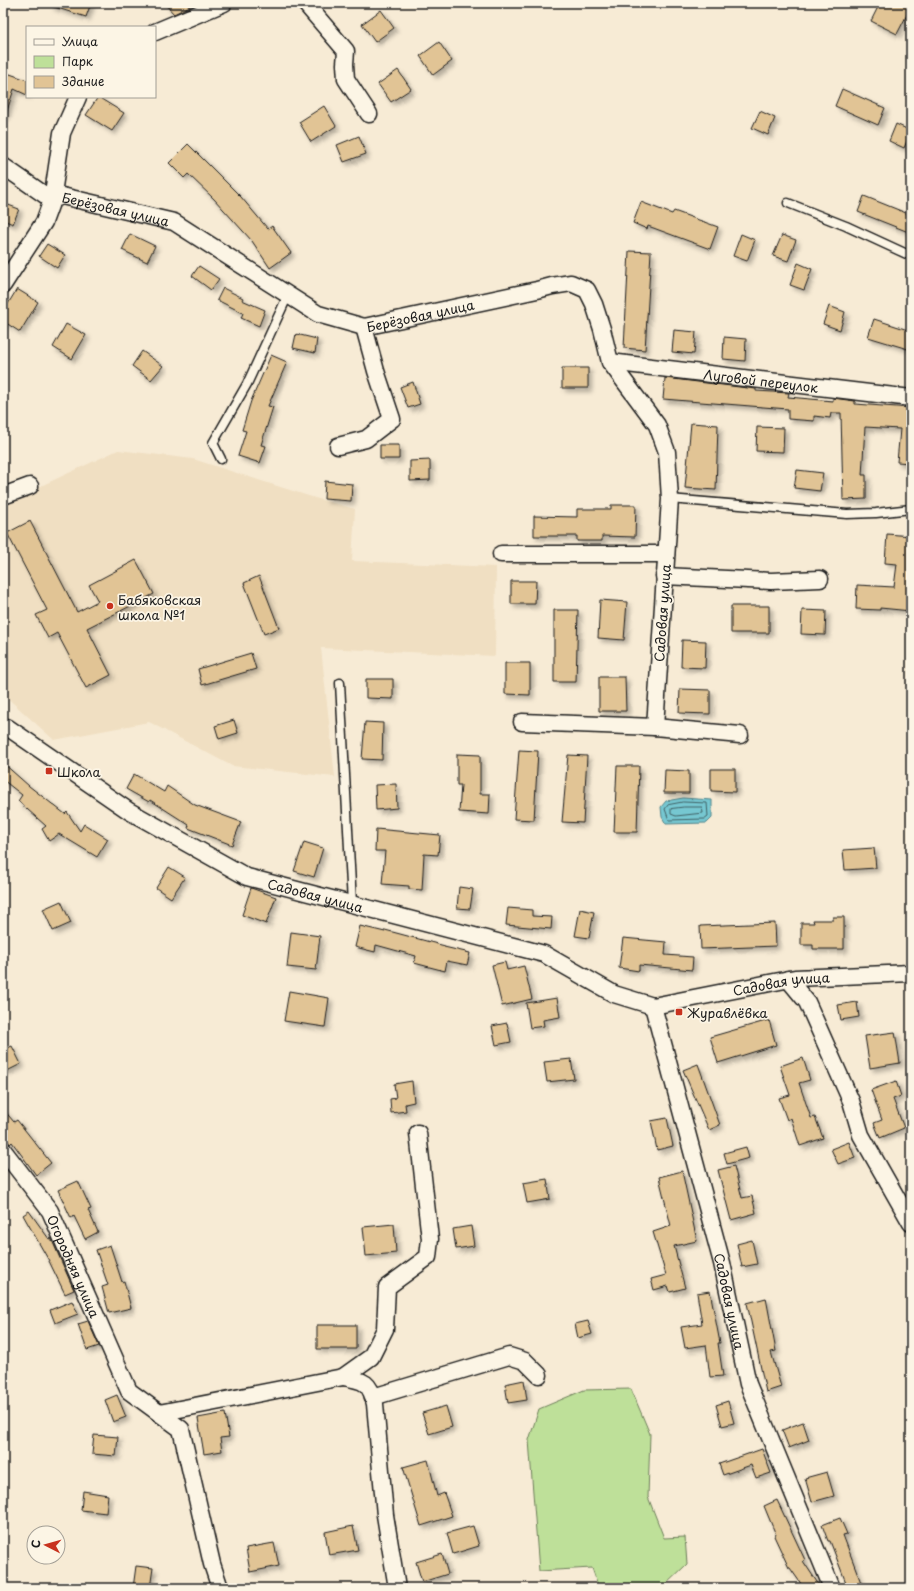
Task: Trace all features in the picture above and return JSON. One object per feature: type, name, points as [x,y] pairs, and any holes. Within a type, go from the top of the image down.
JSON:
[{"type":"street","points":[[156,32],[224,3]]},
{"type":"street","points":[[305,3],[346,51],[346,79],[369,114]]},
{"type":"street","points":[[3,285],[44,222],[52,200],[62,133],[78,98]]},
{"type":"street","points":[[3,166],[52,200]]},
{"type":"street","name":"Берёзовая улица","points":[[52,200],[62,196],[174,222],[318,314],[364,327],[571,283],[587,290],[594,304],[610,362],[657,424],[666,452],[670,499]]},
{"type":"street","points":[[338,446],[366,439],[392,419],[376,371],[364,327]]},
{"type":"street","name":"Луговой переулок","points":[[610,362],[911,398]]},
{"type":"street","points":[[3,496],[30,486]]},
{"type":"street","name":"Садовая улица","points":[[655,727],[670,499]]},
{"type":"street","points":[[500,554],[666,554]]},
{"type":"street","points":[[664,576],[771,581],[820,579]]},
{"type":"street","points":[[522,722],[655,727],[740,735]]},
{"type":"street","name":"Садовая улица","points":[[4,726],[129,811],[247,877],[544,954],[614,994],[653,1006],[788,979],[911,973]]},
{"type":"street","points":[[788,979],[807,1002],[850,1101],[861,1135],[911,1223]]},
{"type":"street","name":"Садовая улица","points":[[653,1006],[722,1263],[748,1384],[832,1588]]},
{"type":"street","points":[[159,1413],[343,1377],[372,1358],[385,1329],[387,1287],[428,1257],[430,1239],[418,1133]]},
{"type":"street","name":"Огородняя улица","points":[[3,1150],[50,1211],[129,1391],[159,1413]]},
{"type":"street","points":[[374,1397],[509,1356],[525,1360],[539,1375]]},
{"type":"street","points":[[343,1377],[363,1381],[371,1389],[374,1397],[385,1515],[397,1588]]},
{"type":"street","points":[[159,1413],[181,1429],[212,1564],[220,1588]]},
{"type":"lane","points":[[788,203],[846,226],[911,256]]},
{"type":"lane","points":[[222,459],[213,443],[247,384],[288,295]]},
{"type":"lane","points":[[670,499],[847,514],[876,513],[911,509]]},
{"type":"lane","points":[[340,683],[352,903]]},
{"type":"shaded area","points":[[118,450],[193,459],[315,498],[355,509],[352,561],[496,567],[495,656],[321,648],[335,777],[232,766],[149,722],[54,740],[3,694],[3,507],[43,485]]},
{"type":"green space","points":[[631,1389],[650,1434],[648,1497],[664,1538],[685,1537],[687,1564],[662,1588],[599,1588],[592,1568],[539,1571],[529,1440],[539,1409],[584,1390]]},
{"type":"water","points":[[683,798],[712,800],[712,818],[707,823],[666,824],[662,817],[661,807],[666,801]]},
{"type":"building","points":[[51,3],[91,3],[86,17],[51,6]]},
{"type":"building","points":[[164,3],[196,3],[174,14]]},
{"type":"building","points":[[880,3],[903,3],[911,7],[897,34],[871,21]]},
{"type":"building","points":[[381,10],[394,28],[375,42],[362,24]]},
{"type":"building","points":[[439,42],[452,61],[433,75],[420,56]]},
{"type":"building","points":[[398,70],[411,89],[391,102],[378,84]]},
{"type":"building","points":[[7,73],[26,80],[26,95],[14,89],[5,117],[3,116],[3,84]]},
{"type":"building","points":[[842,89],[885,108],[878,125],[835,106]]},
{"type":"building","points":[[97,98],[124,113],[112,131],[86,115]]},
{"type":"building","points":[[324,106],[336,126],[311,142],[299,122]]},
{"type":"building","points":[[760,111],[775,118],[768,135],[752,128]]},
{"type":"building","points":[[896,124],[911,131],[904,148],[889,141]]},
{"type":"building","points":[[359,136],[366,154],[344,162],[337,145]]},
{"type":"building","points":[[188,144],[241,197],[268,229],[272,226],[291,253],[270,268],[252,241],[214,199],[188,174],[184,178],[169,163]]},
{"type":"building","points":[[864,196],[911,215],[911,233],[858,212]]},
{"type":"building","points":[[641,202],[672,214],[674,211],[718,227],[710,249],[648,226],[647,229],[633,223]]},
{"type":"building","points":[[3,203],[19,209],[13,224],[3,220]]},
{"type":"building","points":[[130,234],[155,246],[147,262],[122,250]]},
{"type":"building","points":[[741,234],[755,240],[747,261],[733,256]]},
{"type":"building","points":[[782,235],[796,240],[788,261],[773,256]]},
{"type":"building","points":[[47,244],[65,255],[57,268],[39,256]]},
{"type":"building","points":[[629,251],[651,252],[645,350],[624,348]]},
{"type":"building","points":[[798,263],[812,269],[804,290],[790,285]]},
{"type":"building","points":[[199,266],[219,279],[211,290],[192,276]]},
{"type":"building","points":[[223,288],[243,298],[242,300],[265,310],[259,326],[241,318],[243,313],[217,300]]},
{"type":"building","points":[[17,289],[38,302],[20,332],[3,321],[3,312]]},
{"type":"building","points":[[829,306],[845,312],[840,330],[823,324]]},
{"type":"building","points":[[874,319],[911,331],[911,350],[868,337]]},
{"type":"building","points":[[66,324],[86,335],[72,359],[53,347]]},
{"type":"building","points":[[674,330],[696,332],[694,354],[672,352]]},
{"type":"building","points":[[296,334],[317,339],[315,353],[293,348]]},
{"type":"building","points":[[724,337],[746,339],[745,361],[723,359]]},
{"type":"building","points":[[142,351],[163,366],[151,380],[132,366]]},
{"type":"building","points":[[271,355],[287,362],[268,406],[273,407],[261,445],[266,446],[260,463],[238,456],[246,431],[242,430],[251,401]]},
{"type":"building","points":[[562,368],[588,368],[588,388],[562,388]]},
{"type":"building","points":[[665,378],[756,389],[756,391],[789,393],[788,397],[833,401],[833,398],[855,401],[855,404],[911,408],[911,463],[897,462],[900,429],[865,427],[862,475],[866,475],[866,499],[843,500],[841,413],[831,413],[830,418],[814,416],[814,421],[788,419],[788,409],[663,399]]},
{"type":"building","points":[[413,382],[420,404],[408,408],[400,387]]},
{"type":"building","points":[[691,423],[718,425],[716,490],[685,488]]},
{"type":"building","points":[[757,427],[784,428],[783,452],[756,451]]},
{"type":"building","points":[[380,445],[399,445],[399,459],[380,459]]},
{"type":"building","points":[[430,460],[430,480],[410,481],[410,461]]},
{"type":"building","points":[[797,470],[823,473],[820,491],[794,488]]},
{"type":"building","points":[[325,481],[352,484],[351,501],[324,499]]},
{"type":"building","points":[[611,505],[636,505],[635,537],[602,536],[602,541],[577,541],[577,536],[534,536],[534,516],[577,517],[577,509],[611,509]]},
{"type":"building","name":"Бабяковская школа №1","points":[[30,521],[77,612],[98,601],[89,585],[136,560],[154,594],[87,628],[111,675],[86,688],[57,633],[48,638],[36,615],[47,610],[7,533]]},
{"type":"building","points":[[887,534],[911,536],[911,611],[880,608],[880,610],[856,609],[857,585],[894,587],[897,564],[885,563]]},
{"type":"building","points":[[259,576],[279,628],[264,634],[244,583]]},
{"type":"building","points":[[511,581],[536,581],[535,604],[511,604]]},
{"type":"building","points":[[600,600],[627,602],[624,640],[598,638]]},
{"type":"building","points":[[731,606],[769,606],[769,633],[731,633]]},
{"type":"building","points":[[554,610],[578,610],[576,682],[554,682]]},
{"type":"building","points":[[802,610],[826,611],[825,635],[801,634]]},
{"type":"building","points":[[682,640],[706,641],[705,668],[681,667]]},
{"type":"building","points":[[251,653],[256,669],[202,685],[198,669]]},
{"type":"building","points":[[505,663],[530,663],[530,695],[505,694]]},
{"type":"building","points":[[599,677],[625,677],[626,711],[599,711]]},
{"type":"building","points":[[366,679],[393,679],[393,699],[366,698]]},
{"type":"building","points":[[680,689],[710,690],[710,714],[679,713]]},
{"type":"building","points":[[234,720],[238,733],[219,739],[215,726]]},
{"type":"building","points":[[365,722],[383,723],[382,760],[362,759]]},
{"type":"building","points":[[519,750],[538,751],[534,820],[514,819]]},
{"type":"building","points":[[457,754],[480,755],[480,794],[490,794],[489,814],[459,812],[461,785],[457,785]]},
{"type":"building","points":[[568,755],[587,756],[583,823],[562,822]]},
{"type":"building","points":[[3,763],[29,786],[65,814],[67,812],[80,831],[84,824],[108,839],[97,857],[59,834],[49,841],[42,829],[46,826],[18,801],[22,795],[3,780]]},
{"type":"building","points":[[617,766],[639,766],[637,832],[614,832]]},
{"type":"building","points":[[711,769],[735,769],[735,792],[711,791]]},
{"type":"building","points":[[665,770],[689,771],[689,793],[664,793]]},
{"type":"building","points":[[134,774],[164,792],[167,786],[195,805],[241,822],[232,845],[188,828],[189,825],[150,800],[149,802],[126,789]]},
{"type":"building","points":[[396,784],[397,808],[376,810],[375,785]]},
{"type":"building","points":[[376,829],[440,835],[438,855],[424,854],[422,890],[409,889],[409,886],[382,884],[385,851],[375,851]]},
{"type":"building","points":[[304,842],[323,848],[314,877],[294,871]]},
{"type":"building","points":[[874,848],[876,868],[845,870],[843,850]]},
{"type":"building","points":[[169,867],[185,877],[171,898],[156,888]]},
{"type":"building","points":[[459,887],[473,889],[470,909],[457,908]]},
{"type":"building","points":[[251,888],[276,897],[266,924],[242,915]]},
{"type":"building","points":[[61,901],[71,923],[53,931],[43,909]]},
{"type":"building","points":[[508,908],[532,910],[532,916],[552,917],[551,929],[506,925]]},
{"type":"building","points":[[580,909],[594,912],[589,938],[575,936]]},
{"type":"building","points":[[833,917],[844,917],[844,949],[813,949],[813,945],[801,945],[801,923],[814,923],[813,920],[833,920]]},
{"type":"building","points":[[775,923],[776,946],[701,949],[700,926]]},
{"type":"building","points":[[360,926],[385,932],[385,930],[470,953],[467,965],[447,961],[445,971],[414,963],[416,956],[376,945],[375,952],[355,947]]},
{"type":"building","points":[[291,932],[320,936],[316,970],[287,967]]},
{"type":"building","points":[[623,938],[666,942],[665,955],[693,957],[692,970],[639,965],[639,971],[619,968]]},
{"type":"building","points":[[505,962],[507,970],[524,966],[532,999],[502,1006],[492,965]]},
{"type":"building","points":[[289,991],[329,998],[325,1027],[284,1021]]},
{"type":"building","points":[[557,998],[560,1017],[543,1020],[544,1026],[530,1028],[526,1003]]},
{"type":"building","points":[[857,1002],[859,1017],[841,1020],[838,1005]]},
{"type":"building","points":[[769,1020],[776,1045],[718,1063],[710,1037]]},
{"type":"building","points":[[507,1023],[511,1042],[496,1045],[492,1026]]},
{"type":"building","points":[[895,1032],[900,1063],[870,1068],[865,1036]]},
{"type":"building","points":[[12,1046],[21,1064],[3,1073],[3,1050]]},
{"type":"building","points":[[803,1058],[810,1080],[799,1083],[811,1118],[815,1117],[823,1138],[800,1146],[791,1118],[787,1120],[779,1098],[790,1095],[780,1066]]},
{"type":"building","points":[[571,1059],[574,1079],[547,1082],[544,1062]]},
{"type":"building","points":[[698,1064],[720,1125],[709,1130],[683,1070]]},
{"type":"building","points":[[412,1081],[414,1102],[405,1104],[406,1111],[391,1113],[390,1099],[396,1098],[394,1084]]},
{"type":"building","points":[[896,1081],[901,1096],[893,1099],[904,1128],[880,1138],[874,1123],[882,1120],[871,1090]]},
{"type":"building","points":[[3,1109],[14,1122],[17,1120],[51,1163],[36,1175],[12,1142],[10,1144],[3,1134]]},
{"type":"building","points":[[667,1118],[673,1146],[657,1150],[651,1121]]},
{"type":"building","points":[[849,1142],[855,1158],[838,1164],[831,1149]]},
{"type":"building","points":[[746,1147],[749,1158],[727,1164],[724,1153]]},
{"type":"building","points":[[734,1166],[742,1198],[752,1196],[756,1213],[731,1220],[718,1170]]},
{"type":"building","points":[[682,1171],[697,1241],[674,1246],[685,1288],[670,1292],[668,1286],[654,1290],[651,1279],[666,1275],[653,1232],[671,1226],[659,1177]]},
{"type":"building","points":[[547,1179],[550,1199],[527,1203],[523,1183]]},
{"type":"building","points":[[78,1181],[91,1209],[88,1210],[98,1232],[85,1239],[74,1216],[71,1218],[58,1190]]},
{"type":"building","points":[[29,1211],[49,1239],[51,1238],[74,1290],[65,1294],[48,1259],[23,1215]]},
{"type":"building","points":[[394,1224],[396,1253],[366,1256],[363,1227]]},
{"type":"building","points":[[471,1226],[474,1246],[456,1249],[453,1229]]},
{"type":"building","points":[[752,1240],[757,1264],[742,1267],[737,1244]]},
{"type":"building","points":[[110,1245],[122,1282],[124,1281],[131,1308],[109,1313],[102,1287],[108,1285],[96,1250]]},
{"type":"building","points":[[710,1291],[720,1343],[718,1343],[723,1376],[710,1377],[706,1345],[685,1348],[681,1327],[702,1324],[697,1293]]},
{"type":"building","points":[[766,1298],[776,1351],[771,1352],[781,1387],[766,1392],[747,1303]]},
{"type":"building","points":[[72,1301],[78,1314],[55,1323],[50,1310]]},
{"type":"building","points":[[88,1321],[99,1346],[87,1350],[78,1324]]},
{"type":"building","points":[[588,1321],[592,1334],[578,1338],[575,1324]]},
{"type":"building","points":[[317,1325],[356,1325],[356,1349],[317,1349]]},
{"type":"building","points":[[524,1380],[527,1400],[508,1403],[505,1384]]},
{"type":"building","points":[[117,1395],[126,1417],[113,1422],[105,1400]]},
{"type":"building","points":[[728,1401],[734,1423],[722,1426],[716,1405]]},
{"type":"building","points":[[446,1406],[452,1427],[429,1434],[422,1413]]},
{"type":"building","points":[[225,1413],[229,1437],[220,1438],[222,1451],[204,1454],[198,1418]]},
{"type":"building","points":[[803,1422],[809,1440],[789,1448],[782,1430]]},
{"type":"building","points":[[94,1435],[118,1437],[116,1456],[92,1454]]},
{"type":"building","points":[[762,1449],[771,1473],[756,1478],[751,1465],[723,1475],[719,1464]]},
{"type":"building","points":[[428,1460],[437,1496],[444,1493],[452,1516],[421,1526],[403,1467]]},
{"type":"building","points":[[827,1472],[834,1496],[812,1502],[805,1478]]},
{"type":"building","points":[[83,1491],[108,1495],[106,1513],[81,1510]]},
{"type":"building","points":[[777,1500],[805,1560],[803,1561],[821,1588],[804,1588],[789,1568],[774,1536],[776,1535],[764,1506]]},
{"type":"building","points":[[840,1518],[847,1534],[843,1535],[863,1588],[848,1588],[830,1541],[828,1541],[822,1525]]},
{"type":"building","points":[[353,1526],[358,1550],[329,1555],[325,1532]]},
{"type":"building","points":[[473,1526],[479,1546],[453,1554],[447,1533]]},
{"type":"building","points":[[274,1543],[279,1566],[250,1572],[246,1548]]},
{"type":"building","points":[[442,1554],[448,1574],[422,1582],[416,1562]]},
{"type":"building","points":[[136,1566],[153,1568],[150,1588],[133,1588]]},
{"type":"place","name":"Бабяковская школа №1","points":[[110,606]]},
{"type":"place","name":"Школа","points":[[49,771]]},
{"type":"place","name":"Журавлёвка","points":[[679,1012]]}]
